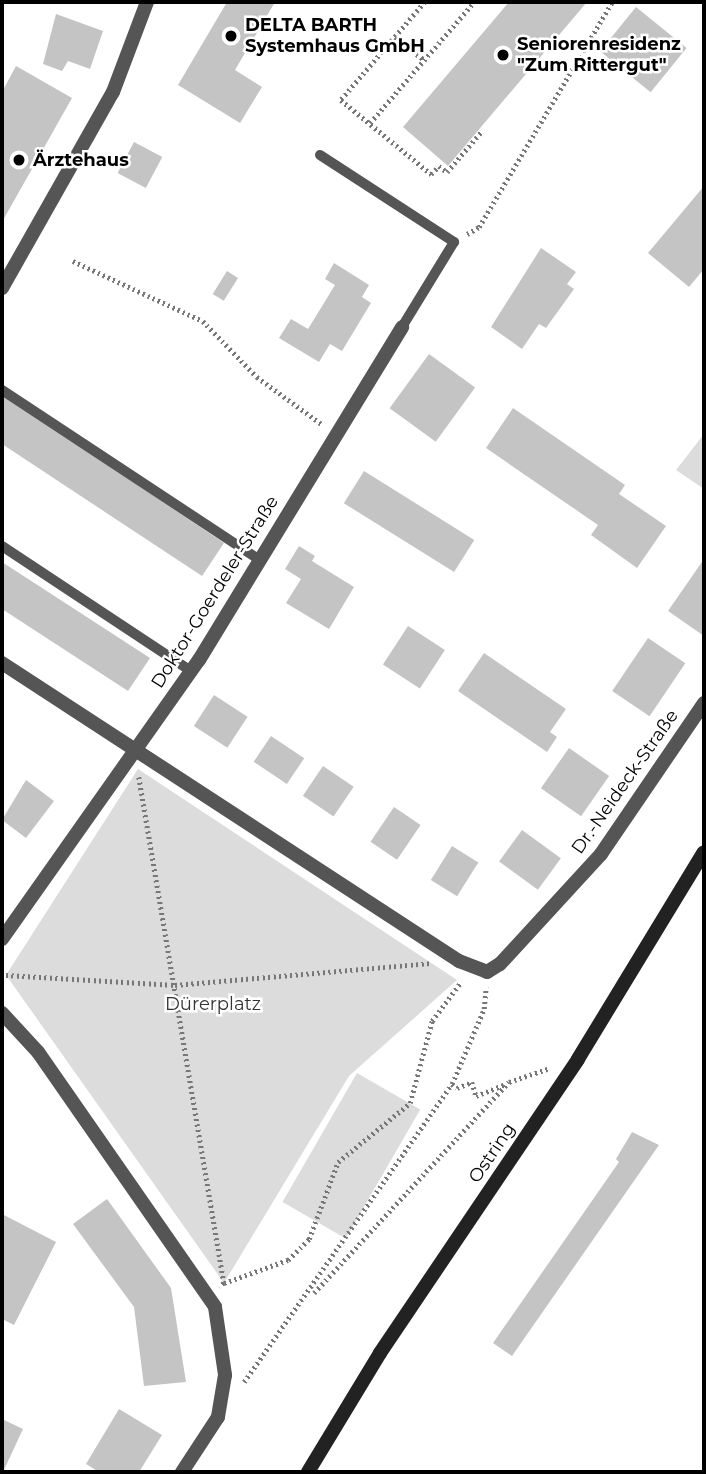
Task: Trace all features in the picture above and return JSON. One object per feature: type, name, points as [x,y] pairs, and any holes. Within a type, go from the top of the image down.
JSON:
[{"type":"main road","name":"Ostring","points":[[308,1472],[380,1353],[578,1059],[704,852]]},
{"type":"street","points":[[2,288],[113,92],[147,2]]},
{"type":"street","name":"Doktor-Goerdeler-Straße","points":[[2,939],[191,671],[402,327]]},
{"type":"street","points":[[2,663],[459,961],[480,971]]},
{"type":"street","name":"Dr.-Neideck-Straße","points":[[480,971],[500,964],[601,854],[704,703]]},
{"type":"street","points":[[2,1013],[38,1052],[208,1298],[222,1334],[225,1375],[218,1417],[182,1472]]},
{"type":"lane","points":[[320,156],[454,242],[402,327]]},
{"type":"lane","points":[[2,390],[260,560]]},
{"type":"lane","points":[[2,546],[191,671]]},
{"type":"path","points":[[425,2],[341,100],[431,174],[440,163],[447,172],[481,132]]},
{"type":"path","points":[[370,123],[474,2]]},
{"type":"path","points":[[454,242],[479,228],[612,2]]},
{"type":"path","points":[[395,37],[424,60]]},
{"type":"path","points":[[73,261],[203,321],[257,377],[336,435]]},
{"type":"path","points":[[138,769],[224,1283]]},
{"type":"path","points":[[6,975],[175,985],[459,961]]},
{"type":"path","points":[[218,1417],[302,1306],[452,1084],[484,1009],[480,971]]},
{"type":"path","points":[[208,1298],[224,1283],[264,1272],[305,1245],[338,1162],[410,1103],[437,1009],[480,971]]},
{"type":"path","points":[[452,1084],[457,1088],[472,1082],[476,1096],[578,1059]]},
{"type":"path","points":[[302,1306],[509,1082]]},
{"type":"green space","points":[[704,434],[704,489],[676,470]]},
{"type":"green space","name":"Dürerplatz","points":[[138,769],[457,980],[349,1076],[224,1283],[6,975]]},
{"type":"green space","points":[[357,1073],[420,1110],[346,1239],[282,1202]]},
{"type":"building","name":"DELTA BARTH Systemhaus GmbH","points":[[227,2],[275,2],[235,70],[262,87],[240,123],[178,85]]},
{"type":"building","name":"Seniorenresidenz \"Zum Rittergut\"","points":[[509,2],[587,2],[448,166],[403,127]]},
{"type":"building","points":[[636,7],[687,48],[651,92],[600,51]]},
{"type":"building","points":[[56,14],[103,31],[90,69],[68,61],[62,71],[43,64]]},
{"type":"building","name":"Ärztehaus","points":[[16,66],[72,98],[2,222],[2,92]]},
{"type":"building","points":[[134,142],[162,157],[146,188],[118,173]]},
{"type":"building","points":[[704,186],[704,269],[689,287],[648,253]]},
{"type":"building","points":[[541,248],[576,272],[567,284],[574,289],[546,328],[539,324],[522,349],[491,327]]},
{"type":"building","points":[[334,263],[369,285],[362,297],[371,303],[342,351],[330,344],[319,362],[279,338],[291,319],[308,329],[335,285],[325,279]]},
{"type":"building","points":[[227,271],[238,278],[224,301],[213,294]]},
{"type":"building","points":[[429,354],[475,388],[436,442],[390,408]]},
{"type":"building","points":[[2,394],[224,543],[202,576],[2,444]]},
{"type":"building","points":[[513,408],[625,485],[619,494],[666,526],[637,568],[591,535],[598,525],[486,448]]},
{"type":"building","points":[[364,471],[474,540],[454,572],[344,503]]},
{"type":"building","points":[[299,546],[315,556],[312,561],[354,587],[329,629],[286,603],[301,579],[285,569]]},
{"type":"building","points":[[704,559],[704,636],[668,611]]},
{"type":"building","points":[[2,562],[150,658],[128,691],[2,609]]},
{"type":"building","points":[[408,626],[445,650],[420,689],[383,665]]},
{"type":"building","points":[[648,638],[685,663],[650,716],[612,691]]},
{"type":"building","points":[[484,653],[566,709],[550,732],[557,737],[547,752],[458,691]]},
{"type":"building","points":[[214,695],[248,717],[227,748],[194,726]]},
{"type":"building","points":[[271,736],[304,758],[287,784],[254,762]]},
{"type":"building","points":[[569,748],[609,776],[581,816],[541,788]]},
{"type":"building","points":[[323,766],[354,787],[334,817],[303,796]]},
{"type":"building","points":[[26,780],[54,801],[26,838],[2,820]]},
{"type":"building","points":[[394,807],[421,825],[397,860],[371,842]]},
{"type":"building","points":[[522,830],[561,858],[538,890],[499,862]]},
{"type":"building","points":[[452,846],[478,862],[457,896],[431,880]]},
{"type":"building","points":[[632,1132],[659,1145],[512,1356],[493,1343],[619,1162],[616,1159]]},
{"type":"building","points":[[107,1199],[171,1288],[186,1382],[144,1386],[134,1307],[73,1224]]},
{"type":"building","points":[[2,1214],[56,1242],[14,1325],[2,1319]]},
{"type":"building","points":[[119,1409],[162,1435],[139,1472],[99,1472],[86,1464]]},
{"type":"building","points":[[2,1419],[23,1429],[3,1472],[2,1472]]},
{"type":"place","name":"DELTA BARTH Systemhaus GmbH","points":[[231,36]]},
{"type":"place","name":"Seniorenresidenz \"Zum Rittergut\"","points":[[503,55]]},
{"type":"place","name":"Ärztehaus","points":[[19,160]]}]
